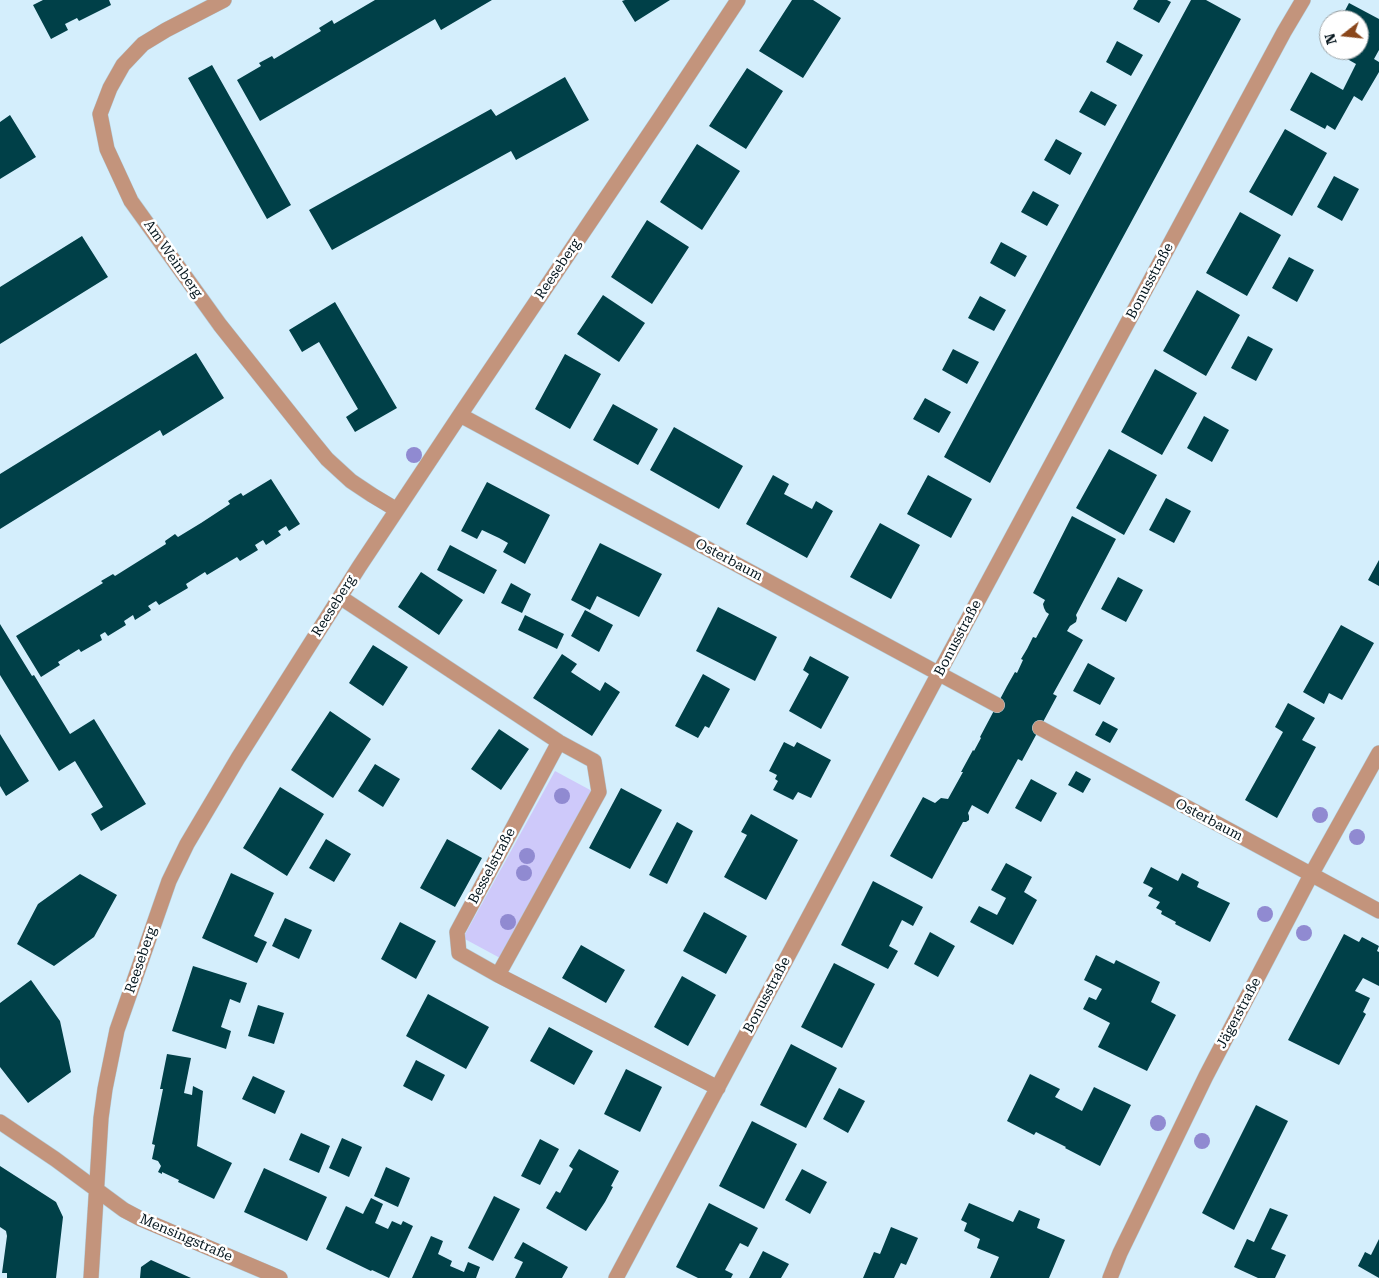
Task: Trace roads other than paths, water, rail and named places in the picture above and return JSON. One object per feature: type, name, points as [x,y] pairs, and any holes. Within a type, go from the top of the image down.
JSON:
[{"type":"street","name":"Am Weinberg","points":[[224,0],[143,44],[123,65],[110,88],[100,114],[107,149],[131,200],[220,325],[308,438],[351,481],[397,510]]},
{"type":"street","name":"Reeseberg","points":[[91,1278],[105,1089],[117,1030],[168,881],[187,844],[238,758],[340,598],[738,0]]},
{"type":"street","name":"Bonusstraße","points":[[616,1278],[939,673],[1302,0]]},
{"type":"street","name":"Osterbaum","points":[[460,415],[997,705]]},
{"type":"street","points":[[340,598],[559,742],[594,761],[599,792],[498,975]]},
{"type":"street","name":"Osterbaum","points":[[1040,728],[1379,911]]},
{"type":"street","name":"Besselstraße","points":[[559,742],[456,932],[459,953],[718,1088]]},
{"type":"street","name":"Jägerstraße","points":[[1110,1278],[1120,1253],[1206,1076],[1311,875],[1379,753]]},
{"type":"street","name":"Mensingstraße","points":[[0,1122],[124,1210],[140,1219],[280,1278]]}]
